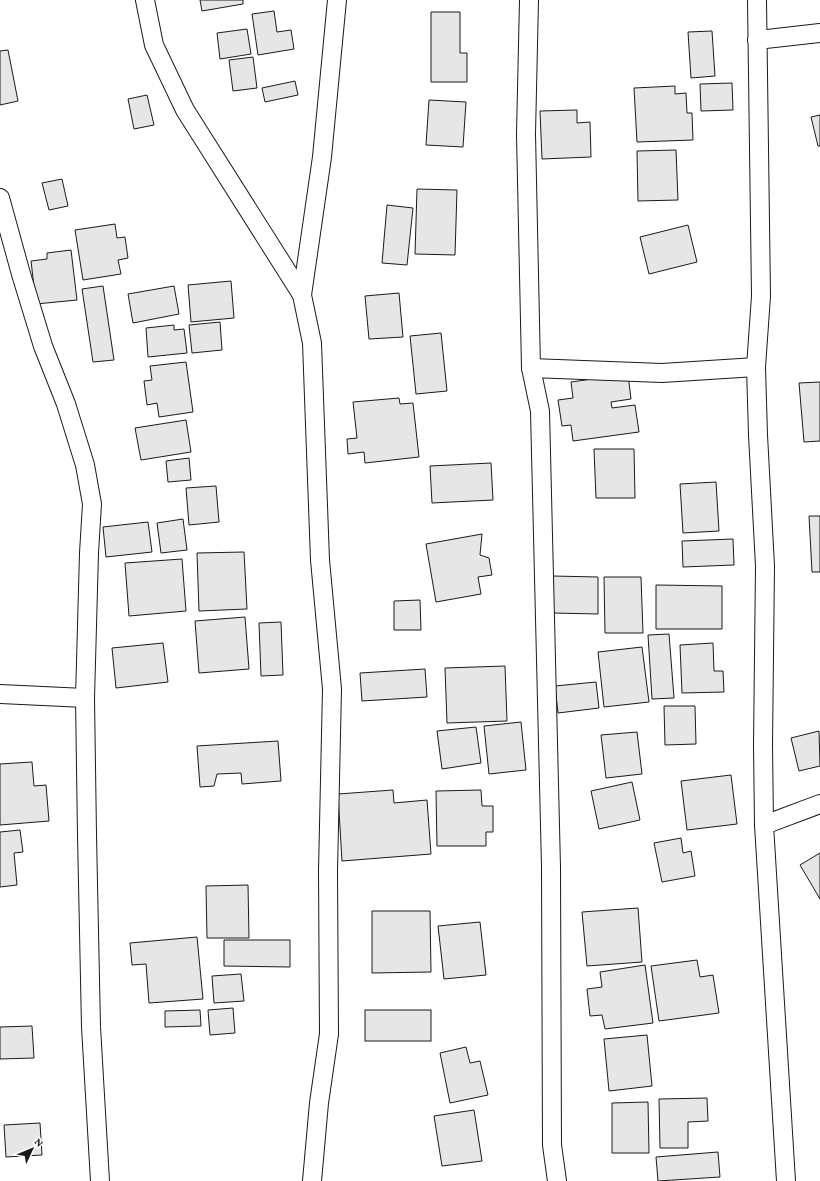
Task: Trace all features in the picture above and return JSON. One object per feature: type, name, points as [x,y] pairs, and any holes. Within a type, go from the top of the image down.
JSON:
[{"type":"street","points":[[145,0],[154,45],[185,110],[302,295]]},
{"type":"street","points":[[313,1174],[319,1103],[329,1034],[328,871],[332,689],[320,560],[312,344],[302,295],[322,157],[337,0]]},
{"type":"street","points":[[529,0],[526,134],[531,368],[540,411],[551,867],[552,1145],[557,1181]]},
{"type":"street","points":[[757,0],[761,296],[756,367],[765,566],[763,745],[764,825],[786,1181]]},
{"type":"street","points":[[757,40],[820,33]]},
{"type":"street","points":[[0,198],[4,224],[44,346],[66,404],[85,465],[92,504],[85,698],[91,1027],[100,1175]]},
{"type":"street","points":[[531,368],[662,374],[756,367]]},
{"type":"street","points":[[0,694],[85,698]]},
{"type":"street","points":[[764,825],[820,804]]},
{"type":"building","points":[[200,0],[243,0],[243,4],[202,11]]},
{"type":"building","points":[[274,11],[277,32],[291,30],[294,49],[258,55],[252,14]]},
{"type":"building","points":[[431,12],[460,12],[460,53],[467,53],[467,82],[431,82]]},
{"type":"building","points":[[247,29],[251,54],[220,59],[217,33]]},
{"type":"building","points":[[712,31],[715,76],[691,78],[688,32]]},
{"type":"building","points":[[8,50],[18,101],[0,105],[0,51]]},
{"type":"building","points":[[253,57],[257,88],[233,91],[229,60]]},
{"type":"building","points":[[295,81],[298,95],[265,102],[262,88]]},
{"type":"building","points":[[732,83],[733,110],[701,111],[700,84]]},
{"type":"building","points":[[675,86],[675,94],[686,93],[687,113],[692,113],[693,140],[637,142],[634,88]]},
{"type":"building","points":[[147,95],[154,125],[134,129],[128,99]]},
{"type":"building","points":[[429,100],[466,102],[463,147],[426,145]]},
{"type":"building","points":[[577,110],[577,123],[590,122],[591,157],[542,159],[540,111]]},
{"type":"building","points":[[820,115],[820,146],[818,146],[811,117]]},
{"type":"building","points":[[676,150],[678,200],[638,201],[637,151]]},
{"type":"building","points":[[62,179],[68,206],[49,210],[42,183]]},
{"type":"building","points":[[417,189],[457,190],[455,255],[415,254]]},
{"type":"building","points":[[387,205],[413,208],[407,265],[382,263]]},
{"type":"building","points":[[115,224],[117,238],[125,237],[128,258],[118,260],[121,274],[83,280],[75,230]]},
{"type":"building","points":[[688,225],[697,262],[649,274],[640,237]]},
{"type":"building","points":[[71,250],[77,300],[36,304],[31,261],[47,259],[47,253]]},
{"type":"building","points":[[231,281],[234,318],[191,322],[188,285]]},
{"type":"building","points":[[103,286],[114,360],[93,362],[82,289]]},
{"type":"building","points":[[174,286],[179,314],[133,323],[128,294]]},
{"type":"building","points":[[399,293],[403,337],[369,339],[365,296]]},
{"type":"building","points":[[220,322],[222,350],[192,353],[189,325]]},
{"type":"building","points":[[174,325],[174,330],[184,329],[187,353],[148,357],[146,328]]},
{"type":"building","points":[[441,333],[447,391],[416,394],[410,336]]},
{"type":"building","points":[[186,362],[193,412],[159,417],[157,403],[147,405],[144,381],[152,380],[150,366]]},
{"type":"building","points":[[628,374],[631,399],[611,402],[612,408],[635,405],[639,432],[573,441],[571,425],[562,426],[558,400],[573,398],[571,382]]},
{"type":"building","points":[[820,382],[820,441],[804,442],[799,383]]},
{"type":"building","points":[[399,398],[400,404],[413,403],[419,457],[365,463],[364,452],[348,454],[347,439],[357,438],[353,402]]},
{"type":"building","points":[[186,420],[191,452],[141,460],[135,428]]},
{"type":"building","points":[[594,449],[634,449],[635,498],[596,498]]},
{"type":"building","points":[[189,458],[191,480],[168,482],[166,461]]},
{"type":"building","points":[[491,463],[493,500],[432,503],[430,466]]},
{"type":"building","points":[[716,482],[719,531],[683,533],[680,484]]},
{"type":"building","points":[[216,486],[219,522],[189,525],[186,488]]},
{"type":"building","points":[[809,516],[820,516],[820,572],[812,572]]},
{"type":"building","points":[[183,519],[187,550],[161,553],[157,523]]},
{"type":"building","points":[[148,522],[152,552],[106,557],[103,527]]},
{"type":"building","points":[[482,534],[480,555],[489,558],[492,575],[478,577],[481,594],[436,602],[426,544]]},
{"type":"building","points":[[733,539],[734,565],[683,567],[682,541]]},
{"type":"building","points":[[244,552],[247,609],[199,611],[197,553]]},
{"type":"building","points":[[182,559],[186,611],[129,616],[125,563]]},
{"type":"building","points":[[553,576],[598,577],[598,614],[553,613]]},
{"type":"building","points":[[604,577],[641,577],[643,633],[605,633]]},
{"type":"building","points":[[656,585],[722,586],[722,629],[656,629]]},
{"type":"building","points":[[420,600],[421,630],[394,630],[394,601]]},
{"type":"building","points":[[245,617],[249,669],[199,673],[195,621]]},
{"type":"building","points":[[281,622],[283,675],[261,676],[259,623]]},
{"type":"building","points":[[669,634],[674,698],[652,699],[648,635]]},
{"type":"building","points":[[163,643],[168,682],[116,688],[112,648]]},
{"type":"building","points":[[713,643],[714,671],[723,671],[724,692],[682,693],[680,645]]},
{"type":"building","points":[[642,647],[649,702],[604,707],[598,652]]},
{"type":"building","points":[[505,666],[507,721],[447,723],[445,668]]},
{"type":"building","points":[[425,669],[427,697],[362,701],[360,673]]},
{"type":"building","points":[[596,682],[599,708],[558,713],[555,686]]},
{"type":"building","points":[[664,706],[695,706],[696,744],[665,745]]},
{"type":"building","points":[[521,722],[526,770],[489,774],[484,726]]},
{"type":"building","points":[[476,727],[481,763],[442,769],[437,731]]},
{"type":"building","points":[[819,731],[820,766],[799,771],[791,738]]},
{"type":"building","points":[[637,732],[642,774],[606,778],[601,735]]},
{"type":"building","points":[[278,741],[281,781],[242,784],[241,773],[217,774],[214,786],[200,787],[197,746]]},
{"type":"building","points":[[32,762],[34,786],[46,785],[49,821],[0,825],[0,764]]},
{"type":"building","points":[[731,775],[737,824],[687,830],[681,781]]},
{"type":"building","points":[[632,782],[640,820],[599,829],[591,791]]},
{"type":"building","points":[[393,790],[394,803],[427,800],[431,854],[342,861],[338,794]]},
{"type":"building","points":[[481,790],[482,806],[493,806],[493,832],[486,832],[486,846],[437,846],[436,791]]},
{"type":"building","points":[[20,830],[23,852],[14,853],[17,885],[0,887],[0,832]]},
{"type":"building","points":[[681,838],[683,853],[691,851],[695,876],[662,882],[654,843]]},
{"type":"building","points":[[820,853],[820,899],[800,865]]},
{"type":"building","points":[[248,885],[249,938],[207,938],[206,886]]},
{"type":"building","points":[[638,908],[642,962],[587,966],[582,912]]},
{"type":"building","points":[[372,911],[430,911],[431,972],[372,973]]},
{"type":"building","points":[[480,922],[486,975],[444,979],[438,926]]},
{"type":"building","points":[[197,937],[203,999],[149,1003],[146,964],[132,965],[130,943]]},
{"type":"building","points":[[224,940],[290,940],[290,967],[224,966]]},
{"type":"building","points":[[697,960],[700,977],[713,975],[719,1013],[659,1021],[651,966]]},
{"type":"building","points":[[645,965],[653,1023],[605,1029],[602,1015],[590,1016],[587,989],[602,987],[600,972]]},
{"type":"building","points":[[241,974],[244,1001],[214,1003],[212,976]]},
{"type":"building","points":[[233,1008],[235,1033],[210,1035],[208,1010]]},
{"type":"building","points":[[200,1010],[201,1026],[165,1027],[165,1011]]},
{"type":"building","points":[[365,1010],[431,1010],[431,1041],[365,1041]]},
{"type":"building","points":[[32,1026],[34,1058],[0,1059],[0,1027]]},
{"type":"building","points":[[647,1035],[652,1086],[609,1091],[604,1039]]},
{"type":"building","points":[[466,1047],[470,1063],[480,1061],[488,1095],[450,1103],[440,1053]]},
{"type":"building","points":[[707,1098],[708,1121],[688,1122],[688,1148],[660,1148],[659,1099]]},
{"type":"building","points":[[648,1102],[649,1153],[612,1153],[612,1103]]},
{"type":"building","points":[[474,1110],[482,1161],[442,1166],[434,1116]]},
{"type":"building","points":[[40,1123],[42,1155],[6,1157],[4,1125]]},
{"type":"building","points":[[718,1152],[720,1177],[658,1181],[656,1157]]}]
